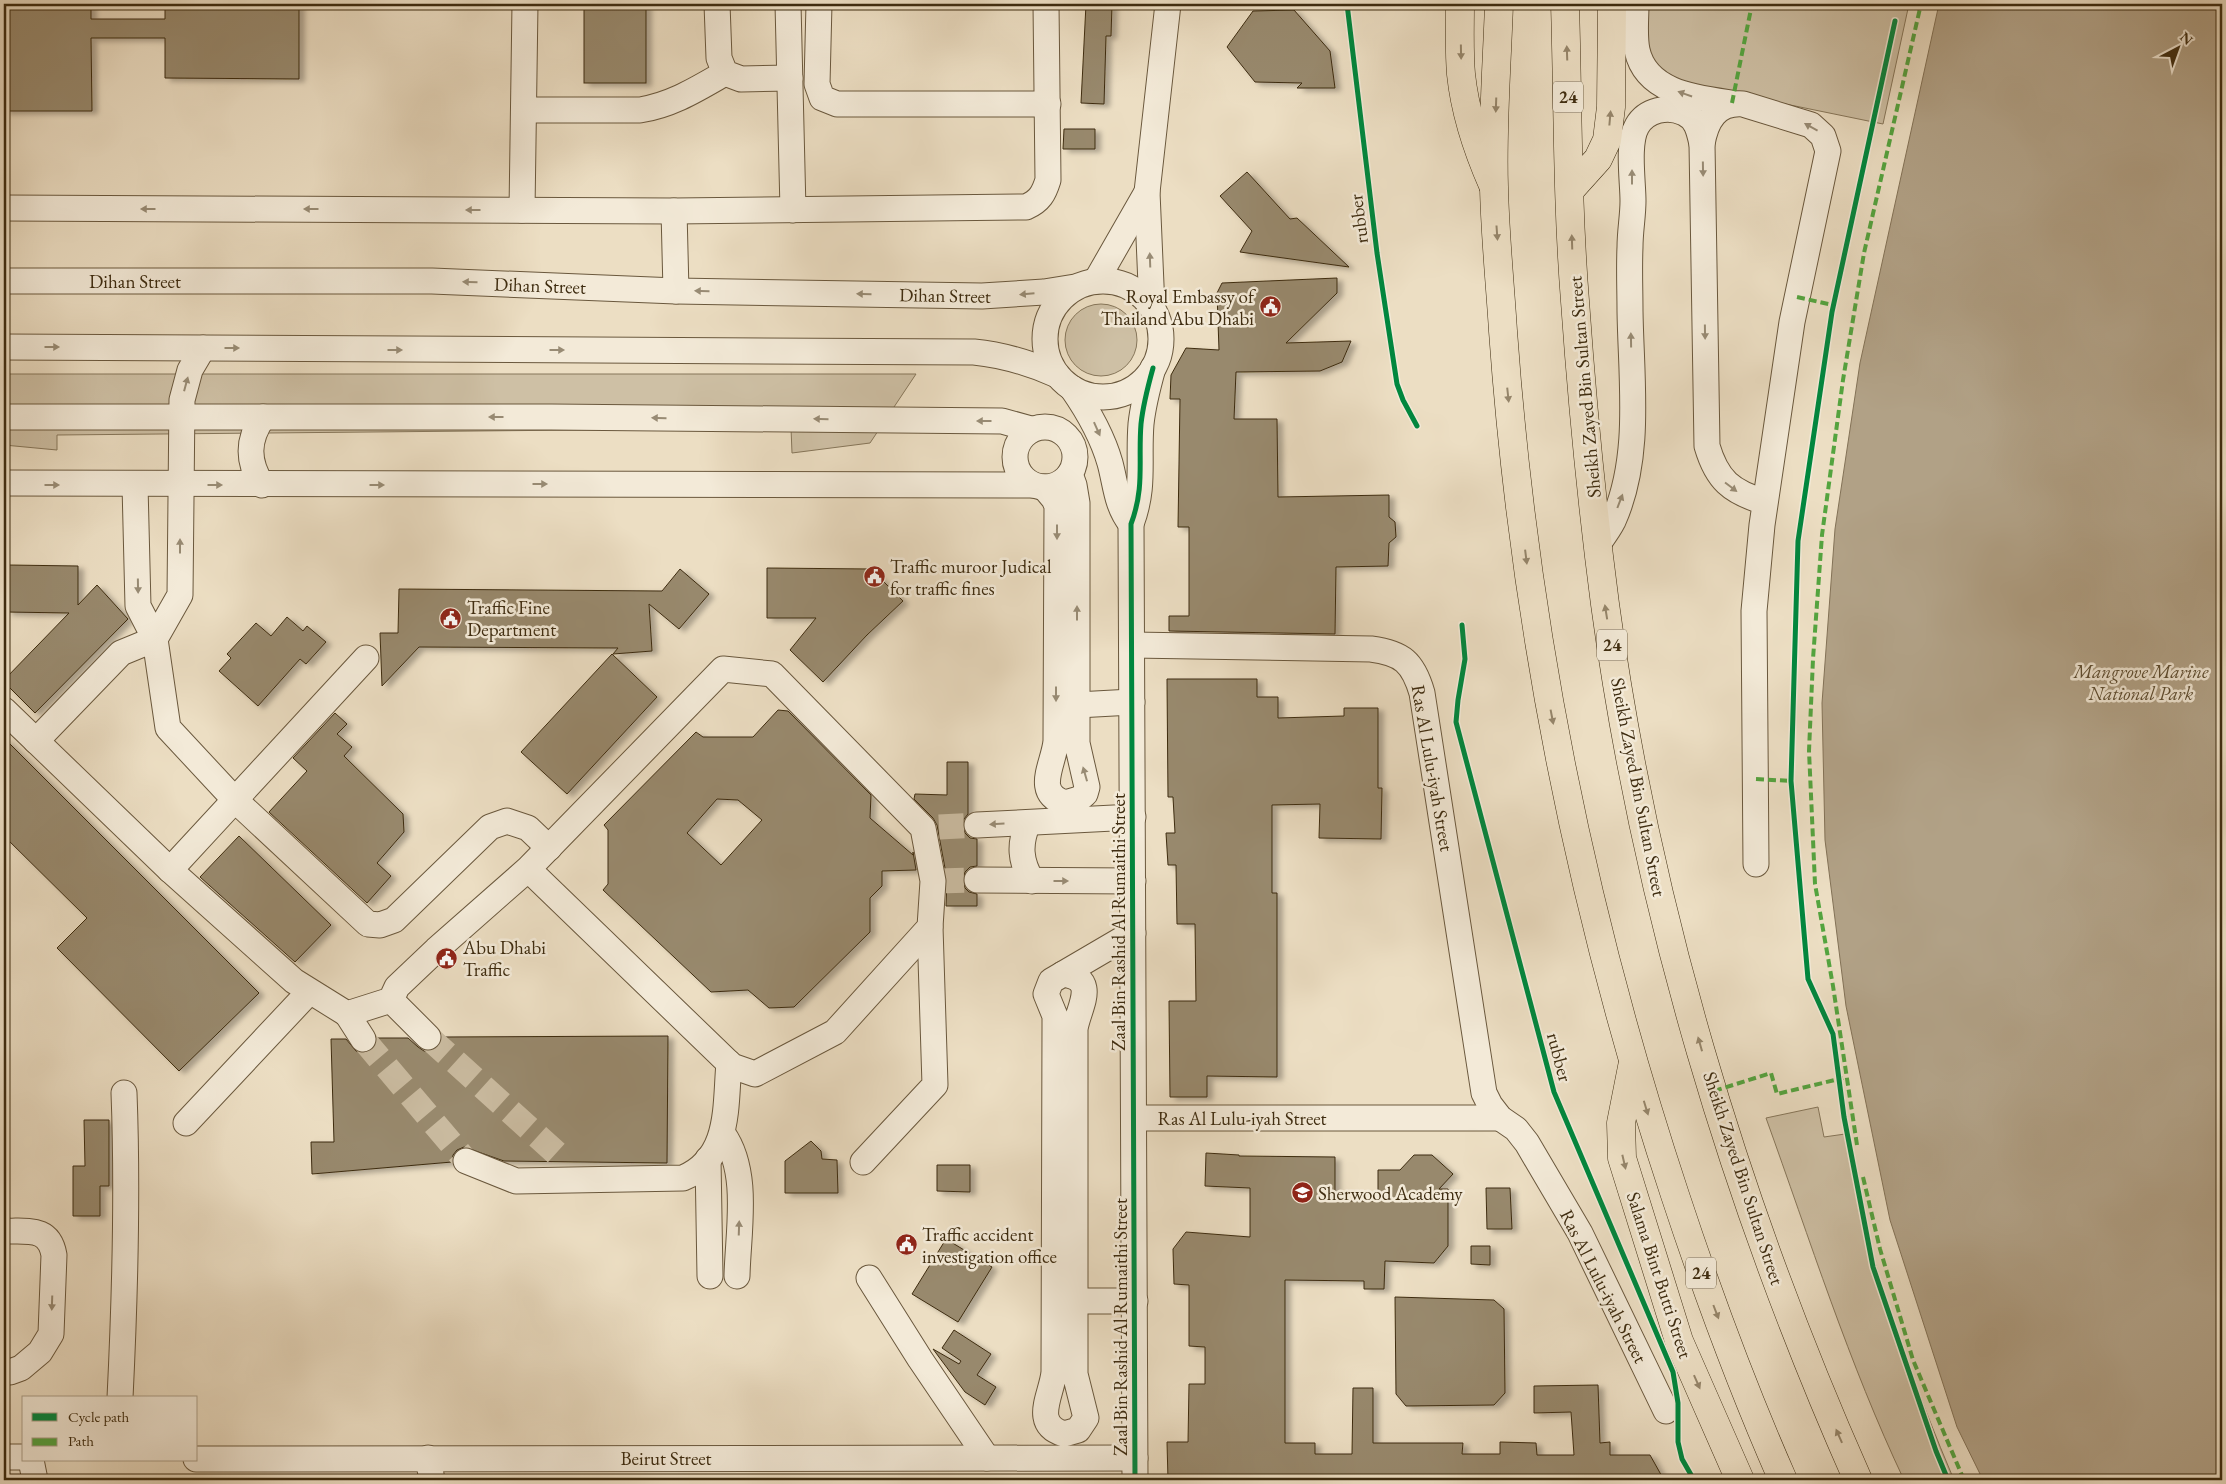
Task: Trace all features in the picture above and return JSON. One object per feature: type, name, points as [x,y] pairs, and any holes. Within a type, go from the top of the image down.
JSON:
[{"type":"main road","points":[[1460,4],[1461,72],[1465,102],[1478,149],[1494,185]]},
{"type":"main road","name":"24","points":[[1499,4],[1494,185],[1507,385],[1517,483],[1544,678],[1583,871],[1632,1062],[1701,1274],[1762,1433],[1783,1480]]},
{"type":"main road","name":"Sheikh Zayed Bin Sultan Street","points":[[1565,4],[1574,298],[1598,544],[1622,707],[1641,808],[1673,950],[1714,1091],[1766,1250],[1825,1406],[1858,1480]]},
{"type":"main road","points":[[1571,190],[1598,159],[1607,140],[1611,107],[1612,4]]},
{"type":"main road","name":"Salama Bint Butti Street","points":[[1632,1062],[1621,1123],[1622,1158],[1679,1341],[1740,1480]]},
{"type":"street","points":[[522,210],[525,4]]},
{"type":"street","points":[[717,4],[719,58],[726,73],[741,79],[790,78]]},
{"type":"street","points":[[788,4],[793,210]]},
{"type":"street","points":[[818,4],[817,84],[822,98],[828,102],[1048,104]]},
{"type":"street","points":[[4,208],[674,211],[1026,207],[1036,203],[1044,193],[1048,180],[1046,4]]},
{"type":"street","points":[[1152,308],[1147,192],[1168,4]]},
{"type":"street","points":[[1636,4],[1638,52],[1642,63],[1652,77],[1664,86],[1686,95],[1742,104],[1810,125],[1823,136],[1827,143],[1828,159],[1792,322],[1765,502],[1754,611],[1756,864]]},
{"type":"street","points":[[524,110],[640,110],[668,104],[726,73]]},
{"type":"street","points":[[1732,103],[1709,118],[1705,126],[1702,144],[1707,446],[1717,471],[1725,482],[1738,492],[1765,502]]},
{"type":"street","points":[[1598,544],[1612,523],[1624,492],[1629,465],[1632,430],[1630,246],[1633,203],[1632,143],[1634,133],[1644,117],[1664,109],[1676,110],[1686,114],[1694,121],[1702,144]]},
{"type":"street","points":[[1131,524],[1116,498],[1110,464],[1095,423],[1047,357],[1044,337],[1048,317],[1059,300],[1085,284],[1147,192]]},
{"type":"street","points":[[674,211],[676,290]]},
{"type":"street","name":"Dihan Street","points":[[4,281],[432,280],[676,290],[982,296],[1028,294],[1085,284]]},
{"type":"street","points":[[4,347],[974,352],[1009,357],[1032,364],[1089,395],[1108,397],[1126,392],[1142,382],[1154,368],[1161,338],[1158,322],[1152,308],[1128,286],[1112,282],[1085,284]]},
{"type":"street","points":[[36,741],[121,653],[154,639],[180,595],[182,416],[186,382],[193,364],[203,348]]},
{"type":"street","name":"Zaal Bin Rashid Al Rumaithi Street","points":[[1135,1469],[1131,524],[1141,486],[1141,424],[1145,396],[1154,368]]},
{"type":"street","points":[[4,417],[182,416],[1002,421],[1031,429]]},
{"type":"street","points":[[262,485],[253,469],[250,451],[251,438],[263,417]]},
{"type":"street","points":[[4,483],[135,485],[1038,486],[1058,484],[1070,474],[1075,464],[1075,452],[1072,441],[1064,432],[1054,427],[1042,426],[1031,429],[1022,436],[1016,446],[1014,457],[1017,469],[1023,478],[1038,486],[1050,492],[1057,506],[1056,741],[1055,752],[1046,782],[1052,796],[1065,803],[1079,799],[1085,794],[1087,787],[1077,743],[1077,503],[1070,474]]},
{"type":"street","points":[[135,485],[138,606],[154,639],[168,728],[235,800],[368,924],[380,925],[394,920],[490,827],[507,821],[528,828],[549,848]]},
{"type":"street","name":"Ras Al Lulu-iyah Street","points":[[1132,645],[1370,649],[1390,652],[1406,661],[1416,674],[1422,693],[1484,1093],[1500,1118],[1516,1130],[1527,1144],[1580,1233],[1666,1411]]},
{"type":"street","points":[[170,870],[366,658]]},
{"type":"street","points":[[392,1000],[397,987],[528,869],[723,669],[772,674],[931,827],[936,881],[930,927],[935,1085],[863,1162]]},
{"type":"street","points":[[1077,705],[1132,702]]},
{"type":"street","points":[[4,710],[170,870],[294,981],[347,1014],[363,1039]]},
{"type":"street","points":[[977,825],[1133,817]]},
{"type":"street","points":[[1028,823],[1022,840],[1022,858],[1032,881]]},
{"type":"street","points":[[528,869],[729,1063],[744,1072],[755,1074],[835,1032],[930,927]]},
{"type":"street","points":[[977,880],[1133,881]]},
{"type":"street","points":[[1064,974],[1077,978],[1085,990],[1085,997],[1079,1009],[1075,1029],[1075,1374],[1086,1418],[1078,1430],[1064,1434],[1050,1427],[1045,1413],[1054,1384],[1055,1045],[1055,1016],[1046,994],[1051,981],[1133,933]]},
{"type":"street","points":[[186,1124],[309,992]]},
{"type":"street","points":[[347,1014],[392,1000]]},
{"type":"street","points":[[392,1000],[428,1037]]},
{"type":"street","points":[[466,1161],[516,1181],[571,1170],[683,1178],[694,1173],[708,1159],[720,1141],[729,1063]]},
{"type":"street","points":[[120,1396],[126,1268],[127,1166],[124,1093]]},
{"type":"street","name":"Ras Al Lulu-iyah Street","points":[[1134,1118],[1500,1118]]},
{"type":"street","points":[[722,1134],[735,1154],[740,1177],[737,1276]]},
{"type":"street","points":[[708,1159],[710,1276]]},
{"type":"street","points":[[4,1231],[36,1232],[45,1236],[52,1244],[54,1255],[51,1334],[40,1352],[21,1368],[4,1372]]},
{"type":"street","points":[[869,1278],[920,1359],[987,1458]]},
{"type":"street","points":[[1075,1302],[1135,1300]]},
{"type":"street","points":[[4,1457],[22,1457]]},
{"type":"street","name":"Beirut Street","points":[[198,1459],[430,1469],[987,1458],[1135,1469]]},
{"type":"street","points":[[31,1462],[35,1480]]},
{"type":"shaded area","points":[[1648,4],[1909,4],[1883,124],[1673,81],[1646,56]]},
{"type":"shaded area","points":[[1939,4],[2222,4],[2222,1480],[1983,1480],[1957,1427],[1890,1220],[1846,1006],[1825,840],[1822,703],[1835,529],[1860,363]]},
{"type":"shaded area","points":[[1108,304],[1127,314],[1135,326],[1137,340],[1135,354],[1127,366],[1115,374],[1094,376],[1075,366],[1067,354],[1065,333],[1075,314],[1087,306]]},
{"type":"shaded area","points":[[4,374],[916,374],[870,443],[792,453],[791,428],[57,435],[57,450],[4,445]]},
{"type":"shaded area","points":[[1818,1107],[1824,1137],[1845,1134],[1852,1173],[1880,1280],[1927,1414],[1954,1480],[1904,1480],[1865,1392],[1831,1301],[1766,1118]]},
{"type":"building","points":[[4,4],[91,4],[91,19],[165,19],[165,4],[299,4],[299,79],[165,78],[165,38],[91,38],[92,111],[4,111]]},
{"type":"building","points":[[584,4],[646,4],[646,83],[584,83]]},
{"type":"building","points":[[1086,4],[1112,4],[1111,36],[1106,36],[1104,104],[1081,103]]},
{"type":"building","points":[[1294,10],[1330,51],[1335,88],[1297,88],[1302,83],[1255,82],[1227,47],[1253,11]]},
{"type":"building","points":[[1064,129],[1095,129],[1095,149],[1063,149]]},
{"type":"building","points":[[1247,172],[1290,219],[1297,218],[1349,267],[1240,252],[1252,231],[1220,196]]},
{"type":"building","points":[[1337,278],[1337,293],[1286,343],[1351,341],[1342,362],[1320,371],[1236,372],[1234,419],[1277,419],[1278,497],[1389,495],[1389,517],[1395,522],[1396,537],[1389,543],[1388,566],[1336,567],[1335,634],[1169,631],[1169,616],[1189,616],[1189,527],[1178,527],[1180,399],[1170,399],[1171,375],[1186,348],[1219,350],[1217,293],[1222,283]]},
{"type":"building","points":[[8,565],[78,566],[78,605],[97,585],[128,619],[35,713],[4,680],[69,613],[7,612]]},
{"type":"building","points":[[767,568],[871,569],[903,601],[867,635],[823,682],[790,650],[816,618],[767,618]]},
{"type":"building","points":[[680,569],[709,594],[679,629],[649,604],[652,651],[613,654],[618,648],[419,647],[382,686],[380,633],[398,633],[399,589],[662,591]]},
{"type":"building","points":[[287,617],[303,631],[307,626],[326,642],[306,664],[300,659],[258,706],[219,671],[231,658],[227,654],[256,623],[271,636]]},
{"type":"building","points":[[612,654],[657,697],[567,794],[521,752]]},
{"type":"building","points":[[1167,679],[1257,679],[1257,697],[1278,697],[1278,718],[1344,716],[1344,708],[1378,708],[1378,788],[1382,788],[1381,839],[1319,838],[1320,804],[1272,805],[1272,893],[1277,893],[1277,1077],[1207,1076],[1207,1097],[1170,1097],[1169,1001],[1196,1001],[1195,924],[1177,924],[1176,865],[1168,865],[1166,833],[1175,833],[1173,797],[1168,797]]},
{"type":"building","points":[[778,710],[788,711],[871,795],[870,818],[913,855],[913,852],[916,870],[882,871],[882,886],[870,898],[870,932],[794,1007],[769,1008],[748,990],[711,992],[603,890],[608,884],[608,830],[604,825],[696,732],[703,737],[753,737]],"holes":[[[717,799],[738,800],[762,820],[721,865],[687,833]]]},
{"type":"building","points":[[335,713],[347,724],[337,734],[352,747],[344,756],[403,814],[404,832],[377,863],[391,876],[367,903],[269,812],[307,771],[293,758]]},
{"type":"building","points":[[4,738],[259,993],[179,1071],[57,948],[87,918],[4,836]]},
{"type":"building","points":[[947,762],[968,762],[968,814],[964,819],[963,826],[965,833],[970,838],[977,839],[977,866],[970,867],[965,872],[963,880],[965,888],[969,892],[977,894],[977,906],[946,906],[947,879],[937,825],[933,818],[914,799],[915,794],[947,795]]},
{"type":"building","points":[[239,836],[331,925],[295,962],[200,877]]},
{"type":"building","points":[[668,1036],[667,1163],[504,1161],[464,1147],[457,1150],[453,1155],[452,1162],[312,1174],[311,1142],[334,1142],[331,1039],[346,1039],[356,1051],[363,1053],[371,1051],[376,1045],[377,1038],[408,1038],[424,1051],[431,1051],[438,1047],[442,1037]]},
{"type":"building","points":[[84,1120],[109,1120],[109,1186],[100,1186],[100,1216],[73,1216],[73,1166],[85,1166]]},
{"type":"building","points":[[811,1141],[821,1151],[822,1159],[837,1160],[838,1193],[785,1193],[785,1161]]},
{"type":"building","points":[[1206,1153],[1239,1156],[1335,1157],[1335,1201],[1378,1201],[1378,1170],[1400,1170],[1414,1155],[1432,1155],[1453,1174],[1439,1189],[1448,1189],[1448,1246],[1434,1263],[1385,1261],[1384,1289],[1364,1289],[1364,1281],[1285,1280],[1285,1443],[1315,1443],[1315,1454],[1352,1454],[1353,1388],[1373,1388],[1373,1443],[1463,1443],[1462,1454],[1500,1454],[1500,1442],[1536,1443],[1537,1455],[1574,1455],[1571,1412],[1534,1413],[1534,1386],[1598,1385],[1600,1443],[1610,1442],[1610,1455],[1650,1455],[1664,1480],[1168,1480],[1167,1442],[1188,1442],[1189,1384],[1205,1384],[1205,1347],[1189,1346],[1189,1285],[1174,1284],[1173,1249],[1186,1232],[1250,1237],[1250,1188],[1205,1186]]},
{"type":"building","points":[[937,1165],[970,1165],[970,1192],[937,1191]]},
{"type":"building","points":[[1486,1188],[1510,1188],[1512,1229],[1487,1229]]},
{"type":"building","points":[[946,1239],[992,1267],[958,1322],[912,1294]]},
{"type":"building","points":[[1471,1246],[1490,1246],[1490,1265],[1471,1264]]},
{"type":"building","points":[[1395,1297],[1494,1300],[1504,1309],[1505,1393],[1494,1405],[1406,1406],[1396,1394]]},
{"type":"building","points":[[954,1330],[991,1354],[977,1375],[996,1387],[985,1405],[965,1392],[933,1349],[959,1364],[961,1361],[942,1348]]},
{"type":"tunnel","points":[[939,827],[977,825]]},
{"type":"tunnel","points":[[939,881],[977,880]]},
{"type":"tunnel","points":[[428,1037],[565,1161]]},
{"type":"tunnel","points":[[363,1039],[466,1161]]},
{"type":"marked path","points":[[1732,103],[1752,4]]},
{"type":"marked path","points":[[1857,1145],[1833,986],[1815,884],[1809,751],[1813,659],[1822,535],[1843,380],[1864,253],[1921,4]]},
{"type":"marked path","points":[[1797,297],[1833,305]]},
{"type":"marked path","points":[[1756,779],[1791,781]]},
{"type":"marked path","points":[[1714,1091],[1771,1073],[1777,1094],[1843,1078]]},
{"type":"marked path","points":[[1863,1177],[1880,1249],[1913,1360],[1964,1480]]},
{"type":"cycle path","name":"rubber","points":[[1347,4],[1377,253],[1397,384],[1417,426]]},
{"type":"cycle path","points":[[1895,21],[1832,312],[1798,541],[1791,781],[1808,979],[1833,1034],[1844,1117],[1873,1267],[1936,1451],[1948,1480]]},
{"type":"cycle path","points":[[1135,1480],[1131,524],[1140,486],[1142,417],[1153,368]]},
{"type":"cycle path","name":"rubber","points":[[1462,625],[1465,659],[1456,722],[1554,1092],[1673,1372],[1678,1403],[1678,1442],[1682,1459],[1694,1480]]},
{"type":"place","name":"Royal Embassy of Thailand Abu Dhabi","points":[[1270,307]]},
{"type":"place","name":"Traffic muroor Judical for traffic fines","points":[[874,577]]},
{"type":"place","name":"Traffic Fine Department","points":[[451,618]]},
{"type":"place","name":"Abu Dhabi Traffic","points":[[447,958]]},
{"type":"place","name":"Sherwood Academy","points":[[1302,1193]]},
{"type":"place","name":"Traffic accident investigation office","points":[[906,1245]]},
{"type":"park label","name":"Mangrove Marine National Park","points":[[2141,682]]}]
